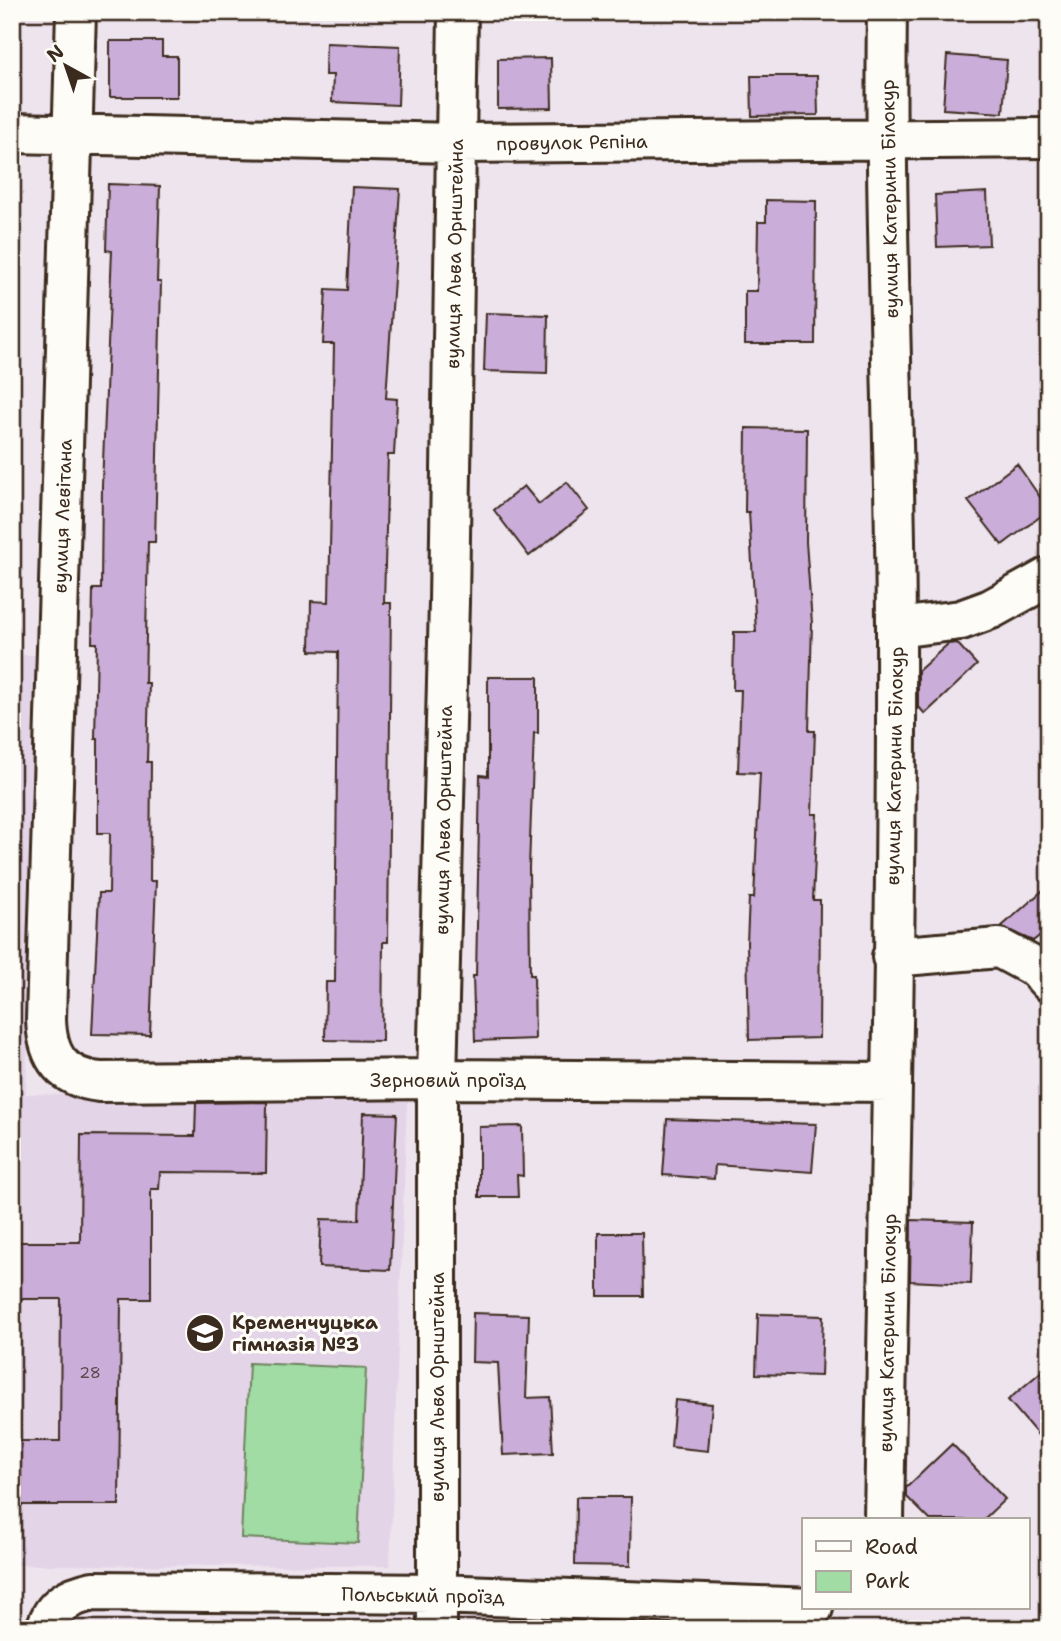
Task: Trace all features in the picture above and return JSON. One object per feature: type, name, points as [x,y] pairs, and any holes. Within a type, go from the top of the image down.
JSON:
[{"type":"street","name":"вулиця Левітана","points":[[46,1019],[76,12]]},
{"type":"street","name":"вулиця Льва Орнштейна","points":[[437,1611],[437,1079],[458,12]]},
{"type":"street","name":"вулиця Катерини Білокур","points":[[884,1518],[896,628],[892,321],[885,138],[887,12]]},
{"type":"street","name":"провулок Рєпіна","points":[[12,132],[456,143],[1049,138]]},
{"type":"street","points":[[896,628],[961,620],[991,609],[1049,578]]},
{"type":"street","points":[[892,957],[999,948],[1036,968],[1049,982]]},
{"type":"street","name":"Зерновий проїзд","points":[[46,1019],[50,1052],[59,1067],[71,1076],[86,1081],[437,1079],[891,1082]]},
{"type":"street","name":"Польський проїзд","points":[[47,1627],[55,1609],[72,1596],[93,1591],[437,1611],[802,1608]]},
{"type":"shaded area","name":"Кременчуцька гімназія №3","points":[[12,655],[40,655],[26,1094],[407,1102],[390,1566],[18,1565],[17,1629],[12,1629]]},
{"type":"green space","points":[[249,1363],[366,1368],[358,1543],[241,1538]]},
{"type":"building","points":[[110,41],[162,41],[162,56],[177,56],[177,97],[110,97]]},
{"type":"building","points":[[326,43],[400,46],[398,105],[332,102],[333,75],[325,75]]},
{"type":"building","points":[[947,55],[1007,60],[1003,113],[943,109]]},
{"type":"building","points":[[551,58],[552,108],[498,109],[498,59]]},
{"type":"building","points":[[751,76],[817,76],[818,115],[752,116]]},
{"type":"building","points":[[108,184],[160,186],[157,282],[161,282],[155,542],[148,542],[145,683],[149,683],[147,762],[151,762],[150,881],[156,881],[150,1035],[92,1034],[99,893],[109,893],[110,833],[98,833],[98,739],[95,739],[97,643],[92,643],[93,589],[101,589],[102,485],[112,251],[106,250]]},
{"type":"building","points":[[352,187],[400,189],[386,398],[397,399],[394,455],[388,455],[384,603],[391,603],[388,942],[383,942],[382,1041],[325,1040],[326,982],[335,982],[338,652],[310,651],[311,601],[329,602],[334,344],[323,344],[326,289],[347,290]]},
{"type":"building","points":[[987,192],[989,245],[937,247],[935,195]]},
{"type":"building","points":[[766,200],[816,201],[815,344],[745,344],[745,291],[757,291],[758,222],[766,222]]},
{"type":"building","points":[[486,313],[548,315],[547,373],[484,371]]},
{"type":"building","points":[[746,428],[807,429],[806,542],[812,623],[809,731],[815,731],[812,814],[817,814],[813,900],[820,900],[819,1038],[749,1040],[747,942],[749,898],[754,898],[760,773],[738,772],[741,690],[733,690],[734,632],[756,632],[749,512],[745,512]]},
{"type":"building","points":[[1017,464],[1049,510],[1002,545],[968,501]]},
{"type":"building","points":[[567,482],[589,510],[529,556],[494,510],[524,486],[539,504]]},
{"type":"building","points":[[957,643],[977,665],[925,714],[918,706],[918,671],[948,644]]},
{"type":"building","points":[[488,677],[538,677],[538,733],[534,733],[529,868],[530,975],[534,975],[535,1039],[475,1041],[473,976],[476,976],[480,775],[488,776]]},
{"type":"building","points":[[1049,885],[1049,928],[1033,941],[1001,927]]},
{"type":"building","points":[[267,1102],[266,1173],[160,1172],[159,1189],[151,1189],[151,1299],[121,1299],[119,1505],[12,1505],[12,1441],[60,1441],[61,1299],[14,1299],[14,1242],[80,1242],[81,1135],[195,1136],[196,1103]]},
{"type":"building","points":[[363,1113],[397,1114],[390,1270],[319,1267],[321,1219],[359,1220]]},
{"type":"building","points":[[667,1119],[816,1124],[812,1172],[715,1165],[714,1179],[663,1175]]},
{"type":"building","points":[[522,1126],[523,1176],[517,1175],[518,1197],[479,1197],[479,1127]]},
{"type":"building","points":[[911,1220],[973,1222],[971,1284],[910,1281]]},
{"type":"building","points":[[598,1233],[642,1233],[643,1296],[598,1296]]},
{"type":"building","points":[[473,1313],[529,1315],[526,1398],[550,1397],[553,1453],[503,1455],[498,1363],[472,1362]]},
{"type":"building","points":[[758,1314],[823,1316],[821,1376],[756,1374]]},
{"type":"building","points":[[1049,1365],[1049,1448],[1008,1400]]},
{"type":"building","points":[[675,1400],[712,1404],[708,1451],[671,1447]]},
{"type":"building","points":[[952,1444],[1005,1499],[985,1518],[928,1518],[906,1496],[906,1488]]},
{"type":"building","points":[[576,1497],[631,1497],[630,1566],[575,1565]]},
{"type":"place","name":"Кременчуцька гімназія №3","points":[[205,1333]]}]
